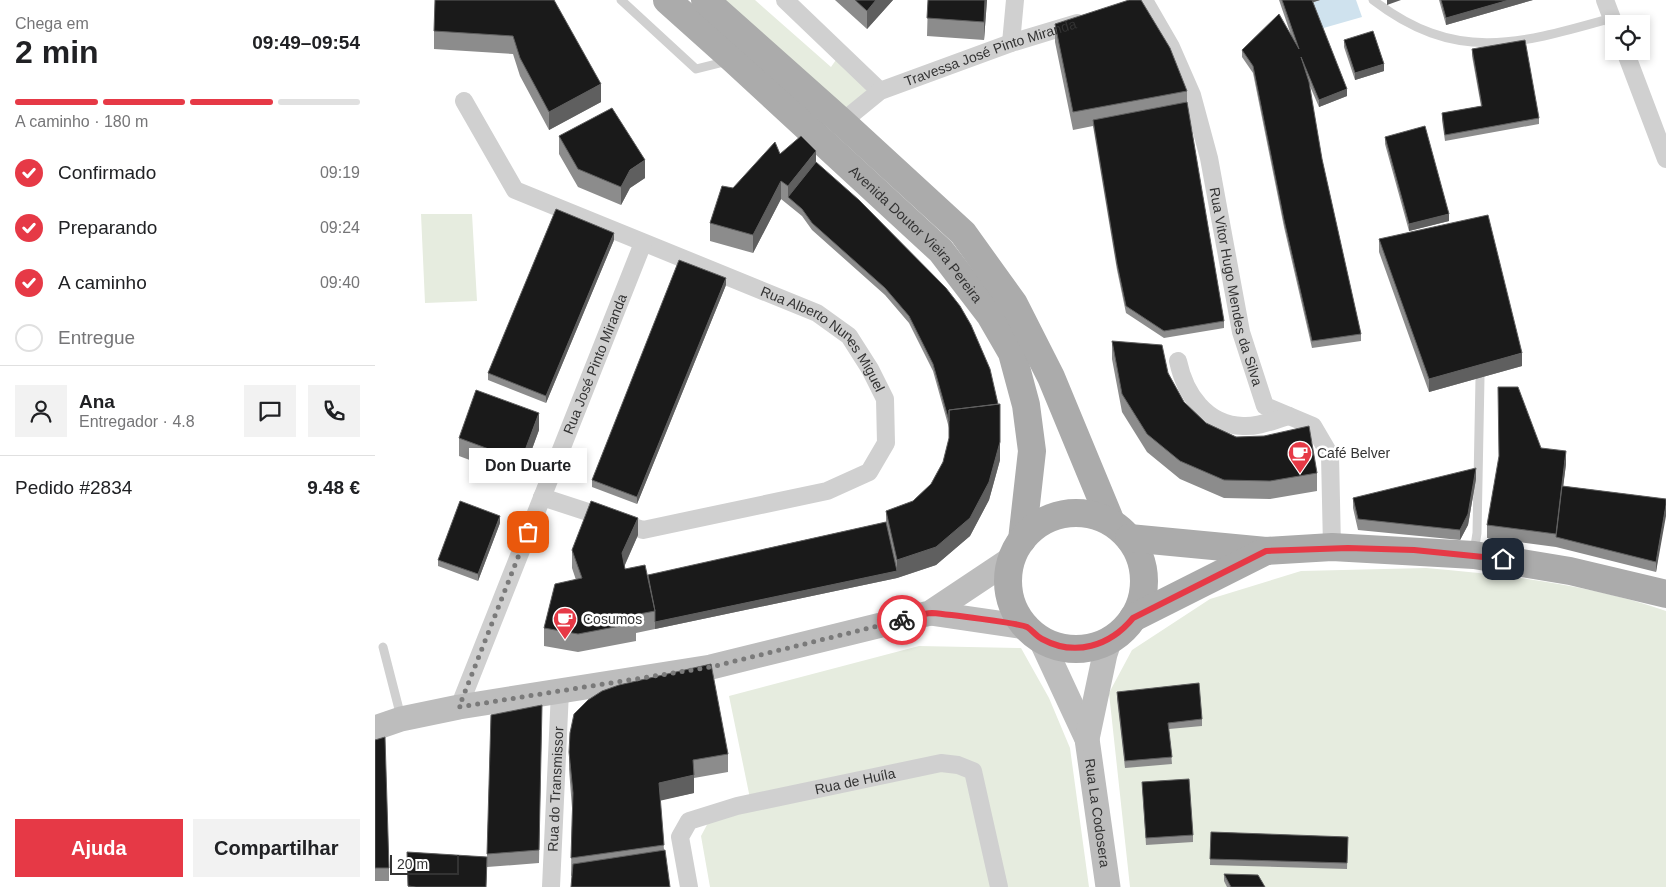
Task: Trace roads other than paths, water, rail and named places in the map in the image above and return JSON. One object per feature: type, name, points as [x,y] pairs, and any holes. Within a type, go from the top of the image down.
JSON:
[{"type":"main road","name":"Avenida Doutor Vieira Pereira","points":[[667,0],[941,251],[990,315],[1011,353],[1026,405],[1033,451],[1017,549]]},
{"type":"main road","name":"Avenida Doutor Vieira Pereira","points":[[705,0],[963,233],[1013,304],[1051,377],[1120,530]]},
{"type":"main road","points":[[375,728],[401,719],[459,707],[711,667],[930,613],[1017,549],[1036,526],[1054,517],[1073,513],[1093,515],[1120,530],[1266,551],[1332,547],[1473,555],[1570,572],[1666,594]]},
{"type":"main road","points":[[930,613],[1033,633],[1057,646],[1075,649],[1093,646],[1110,639],[1123,630],[1133,618],[1141,602],[1144,586],[1143,568],[1138,552],[1120,530]]},
{"type":"main road","points":[[1017,549],[1008,577],[1009,595],[1015,612],[1033,633]]},
{"type":"main road","points":[[1133,618],[1266,551]]},
{"type":"main road","name":"Rua La Codosera","points":[[1033,633],[1087,739],[1107,887]]},
{"type":"main road","name":"Rua La Codosera","points":[[1087,739],[1105,654],[1110,639]]},
{"type":"street","points":[[785,0],[880,91]]},
{"type":"street","points":[[1011,43],[1015,0]]},
{"type":"street","points":[[1605,0],[1611,15]]},
{"type":"street","points":[[1126,8],[1146,1]]},
{"type":"street","name":"Rua Vitor Hugo Mendes da Silva","points":[[1146,1],[1171,47],[1192,95],[1209,158],[1241,332],[1265,406],[1313,426],[1330,455],[1332,547]]},
{"type":"street","name":"Travessa José Pinto Miranda","points":[[842,122],[880,91],[1011,43],[1089,19]]},
{"type":"street","points":[[1628,60],[1666,159]]},
{"type":"street","name":"Rua Alberto Nunes Miguel","points":[[465,101],[515,190],[817,313],[849,336],[870,369],[885,399],[886,443],[869,472],[827,492],[643,530],[542,497]]},
{"type":"street","name":"Rua José Pinto Miranda","points":[[459,707],[643,243]]},
{"type":"street","points":[[1178,361],[1182,380],[1190,395],[1205,412],[1224,422],[1243,426],[1289,416]]},
{"type":"street","name":"Rua do Transmissor","points":[[551,887],[560,691]]},
{"type":"street","name":"Rua de Huíla","points":[[689,887],[681,837],[689,821],[737,806],[941,762],[958,765],[973,771],[999,887]]},
{"type":"lane","points":[[621,0],[696,68],[734,60]]},
{"type":"lane","points":[[1373,0],[1387,12],[1435,34],[1458,42],[1522,41],[1605,23]]},
{"type":"lane","points":[[1473,555],[1477,533],[1480,378]]},
{"type":"lane","points":[[383,646],[401,719]]},
{"type":"water","points":[[1320,0],[1356,0],[1362,17],[1320,29],[1311,3]]},
{"type":"place","name":"Café Belver","points":[[1300,474]]},
{"type":"place","name":"Don Duarte","points":[[528,532]]},
{"type":"place","name":"Cosumos","points":[[565,640]]}]
